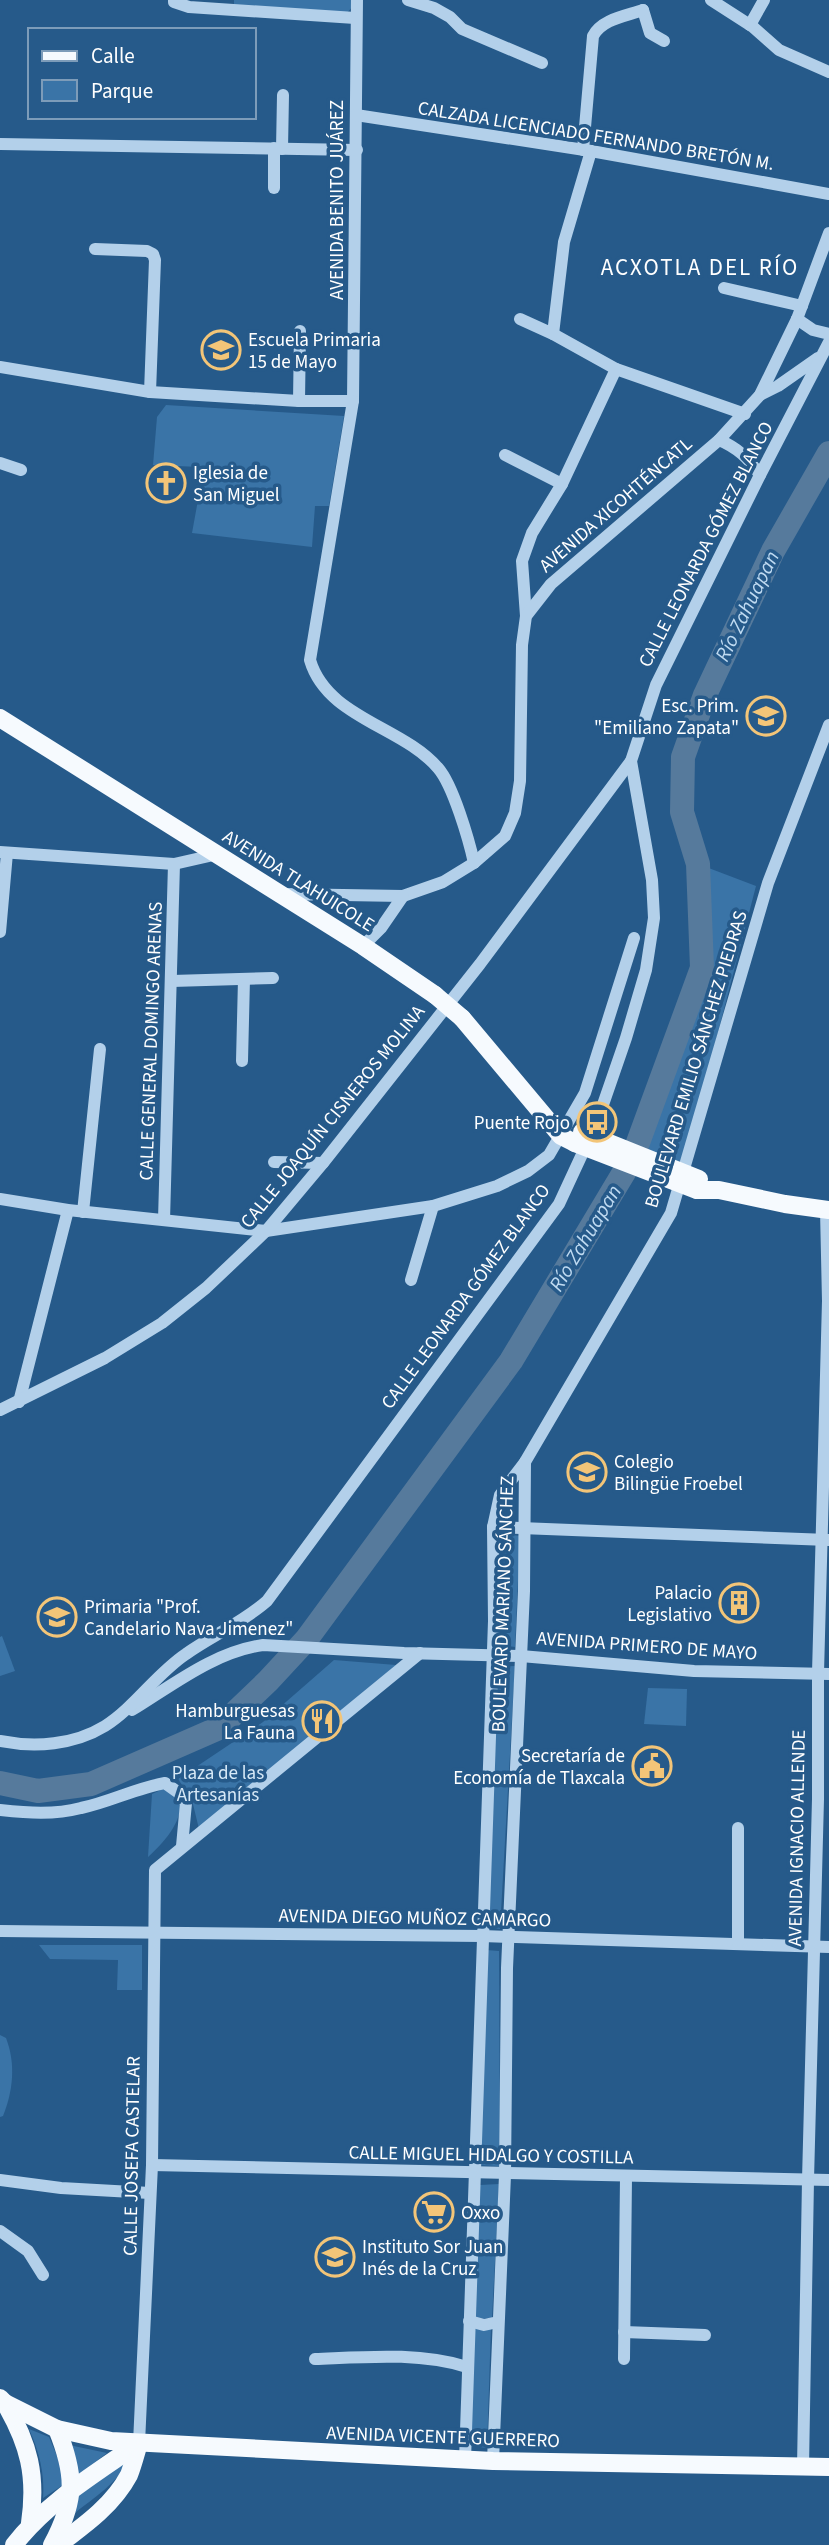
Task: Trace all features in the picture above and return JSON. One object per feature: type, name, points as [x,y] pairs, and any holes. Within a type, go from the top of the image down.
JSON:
[{"type":"main road","name":"AVENIDA TLAHUICOLE","points":[[0,718],[283,894],[442,999],[544,1115],[571,1134]]},
{"type":"main road","points":[[571,1134],[719,1191],[785,1205],[828,1210]]},
{"type":"main road","points":[[2,2400],[17,2424],[32,2470],[34,2495],[30,2524]]},
{"type":"main road","name":"AVENIDA VICENTE GUERRERO","points":[[2,2400],[57,2429],[111,2441],[465,2460],[829,2468]]},
{"type":"main road","points":[[52,2545],[69,2509],[71,2491],[65,2449],[57,2429]]},
{"type":"main road","points":[[13,2545],[30,2524],[139,2443]]},
{"type":"main road","points":[[58,2545],[114,2497],[129,2473],[139,2443]]},
{"type":"street","points":[[174,0],[190,7],[355,18]]},
{"type":"street","name":"AVENIDA BENITO JUÁREZ","points":[[357,0],[354,401],[310,660],[313,672],[332,697],[423,753],[440,770],[469,839],[474,863]]},
{"type":"street","points":[[408,0],[434,8],[450,17],[462,29],[542,64]]},
{"type":"street","points":[[711,0],[750,25],[779,50],[829,72]]},
{"type":"street","points":[[750,25],[764,0]]},
{"type":"street","points":[[553,334],[564,242],[587,151],[593,36],[604,24],[645,5],[646,27],[650,33],[664,41]]},
{"type":"street","points":[[274,188],[283,95]]},
{"type":"street","name":"CALZADA LICENCIADO FERNANDO BRETÓN M.","points":[[356,115],[587,151],[829,194]]},
{"type":"street","points":[[0,144],[357,150]]},
{"type":"street","name":"AVENIDA XICOHTÉNCATL","points":[[526,616],[551,584],[719,440],[745,414],[760,395],[797,319],[829,233]]},
{"type":"street","points":[[95,249],[147,251],[153,254],[155,260],[150,392]]},
{"type":"street","points":[[724,288],[802,306]]},
{"type":"street","points":[[520,319],[616,369],[745,414]]},
{"type":"street","points":[[797,319],[813,330],[829,334]]},
{"type":"street","points":[[299,401],[300,331]]},
{"type":"street","name":"CALLE LEONARDA GÓMEZ BLANCO","points":[[0,1741],[25,1746],[67,1742],[104,1726],[184,1655],[250,1616],[267,1601],[559,1204],[597,1122],[646,970],[654,918],[652,880],[631,761],[656,685],[829,342]]},
{"type":"street","points":[[760,395],[778,386],[821,355]]},
{"type":"street","points":[[0,367],[150,392],[299,401],[354,401]]},
{"type":"street","points":[[283,894],[403,896],[443,883],[474,863],[505,836],[515,813],[520,781],[522,645],[526,616],[522,561],[532,533],[562,484],[616,369]]},
{"type":"street","points":[[719,440],[733,446],[748,458],[760,475]]},
{"type":"street","points":[[505,454],[562,484]]},
{"type":"street","points":[[0,463],[21,470]]},
{"type":"street","name":"BOULEVARD EMILIO SÁNCHEZ PIEDRAS","points":[[525,1462],[671,1213],[768,883],[829,725]]},
{"type":"street","name":"CALLE JOAQUÍN CISNEROS MOLINA","points":[[0,1410],[105,1358],[162,1322],[206,1288],[265,1231],[323,1163],[442,999],[480,964],[631,761]]},
{"type":"street","points":[[0,932],[3,852],[174,864],[218,854]]},
{"type":"street","name":"CALLE GENERAL DOMINGO ARENAS","points":[[164,1220],[174,864]]},
{"type":"street","points":[[363,946],[381,928],[403,896]]},
{"type":"street","points":[[0,1199],[83,1212],[265,1231],[433,1206],[497,1186],[528,1171],[550,1155],[571,1134],[634,938]]},
{"type":"street","points":[[172,981],[273,978]]},
{"type":"street","points":[[242,1061],[244,979]]},
{"type":"street","points":[[83,1212],[100,1049]]},
{"type":"street","points":[[274,1162],[323,1163]]},
{"type":"street","points":[[411,1280],[433,1206]]},
{"type":"street","points":[[19,1402],[68,1210]]},
{"type":"street","name":"AVENIDA IGNACIO ALLENDE","points":[[803,2468],[813,1946],[826,1540],[828,1210]]},
{"type":"street","name":"BOULEVARD MARIANO SÁNCHEZ","points":[[465,2460],[492,1655],[493,1527],[500,1495],[525,1462]]},
{"type":"street","name":"BOULEVARD MARIANO SÁNCHEZ","points":[[493,2461],[505,2175],[509,1937],[524,1591],[525,1462]]},
{"type":"street","points":[[493,1527],[826,1540]]},
{"type":"street","name":"AVENIDA PRIMERO DE MAYO","points":[[104,1726],[223,1655],[262,1645],[521,1656],[694,1671],[823,1674]]},
{"type":"street","points":[[182,1846],[420,1653]]},
{"type":"street","points":[[0,1810],[38,1814],[81,1808],[164,1783],[179,1793],[186,1803],[182,1846]]},
{"type":"street","points":[[738,1828],[738,1944]]},
{"type":"street","name":"CALLE JOSEFA CASTELAR","points":[[139,2443],[152,2165],[155,1870],[182,1846]]},
{"type":"street","name":"AVENIDA DIEGO MUÑOZ CAMARGO","points":[[0,1931],[482,1936],[829,1947]]},
{"type":"street","name":"CALLE MIGUEL HIDALGO Y COSTILLA","points":[[152,2165],[505,2175],[829,2180]]},
{"type":"street","points":[[624,2359],[626,2177]]},
{"type":"street","points":[[0,2180],[61,2188],[150,2193]]},
{"type":"street","points":[[0,2231],[28,2251],[43,2275]]},
{"type":"street","points":[[469,2321],[484,2325],[498,2322]]},
{"type":"street","points":[[624,2332],[705,2335]]},
{"type":"street","points":[[315,2359],[387,2357],[449,2361],[467,2367]]},
{"type":"green space","points":[[234,0],[358,0],[347,13],[234,6]]},
{"type":"green space","points":[[166,405],[344,416],[329,506],[315,506],[312,547],[192,533],[200,467],[153,465],[157,417]]},
{"type":"green space","points":[[706,867],[756,886],[684,1163],[644,1153],[689,1033],[707,946]]},
{"type":"green space","points":[[503,1534],[520,1536],[515,1647],[495,1644]]},
{"type":"green space","points":[[2,1636],[15,1671],[0,1676],[0,1637]]},
{"type":"green space","name":"Plaza de las Artesanías","points":[[334,1660],[396,1665],[199,1829],[192,1800],[178,1779],[263,1722]]},
{"type":"green space","points":[[515,1666],[500,1929],[486,1927],[495,1667]]},
{"type":"green space","points":[[648,1688],[687,1689],[686,1726],[644,1724]]},
{"type":"green space","points":[[163,1789],[181,1801],[180,1809],[170,1832],[148,1857],[152,1794]]},
{"type":"green space","points":[[39,1945],[142,1945],[142,1990],[117,1990],[118,1960],[50,1959]]},
{"type":"green space","points":[[486,1950],[499,1951],[500,2166],[478,2165]]},
{"type":"green space","points":[[0,2035],[6,2038],[9,2048],[12,2077],[9,2097],[3,2116],[0,2117]]},
{"type":"green space","points":[[499,2184],[492,2318],[472,2319],[480,2185]]},
{"type":"green space","points":[[473,2325],[491,2326],[487,2448],[470,2446]]},
{"type":"green space","points":[[29,2429],[49,2437],[62,2468],[63,2485],[43,2498],[40,2463]]},
{"type":"green space","points":[[69,2445],[107,2453],[78,2475]]},
{"type":"green space","points":[[128,2461],[112,2483],[75,2513],[77,2496]]},
{"type":"waterway","name":"Río Zahuapan","points":[[0,1783],[38,1791],[91,1784],[219,1728],[306,1640],[511,1361],[632,1159],[702,968],[698,864],[682,812],[683,757],[705,695],[773,551],[829,453]]},
{"type":"place","name":"Escuela Primaria 15 de Mayo","points":[[221,350]]},
{"type":"place","name":"Iglesia de San Miguel","points":[[166,483]]},
{"type":"place","name":"Esc. Prim. \"Emiliano Zapata\"","points":[[766,716]]},
{"type":"place","name":"Puente Rojo","points":[[597,1122]]},
{"type":"place","name":"Colegio Bilingüe Froebel","points":[[587,1472]]},
{"type":"place","name":"Palacio Legislativo","points":[[739,1603]]},
{"type":"place","name":"Primaria \"Prof. Candelario Nava Jimenez\"","points":[[57,1617]]},
{"type":"place","name":"Hamburguesas La Fauna","points":[[322,1721]]},
{"type":"place","name":"Secretaría de Economía de Tlaxcala","points":[[652,1766]]},
{"type":"place","name":"Oxxo","points":[[434,2212]]},
{"type":"place","name":"Instituto Sor Juan Inés de la Cruz","points":[[335,2257]]},
{"type":"district","name":"ACXOTLA DEL RÍO","points":[[700,267]]}]
